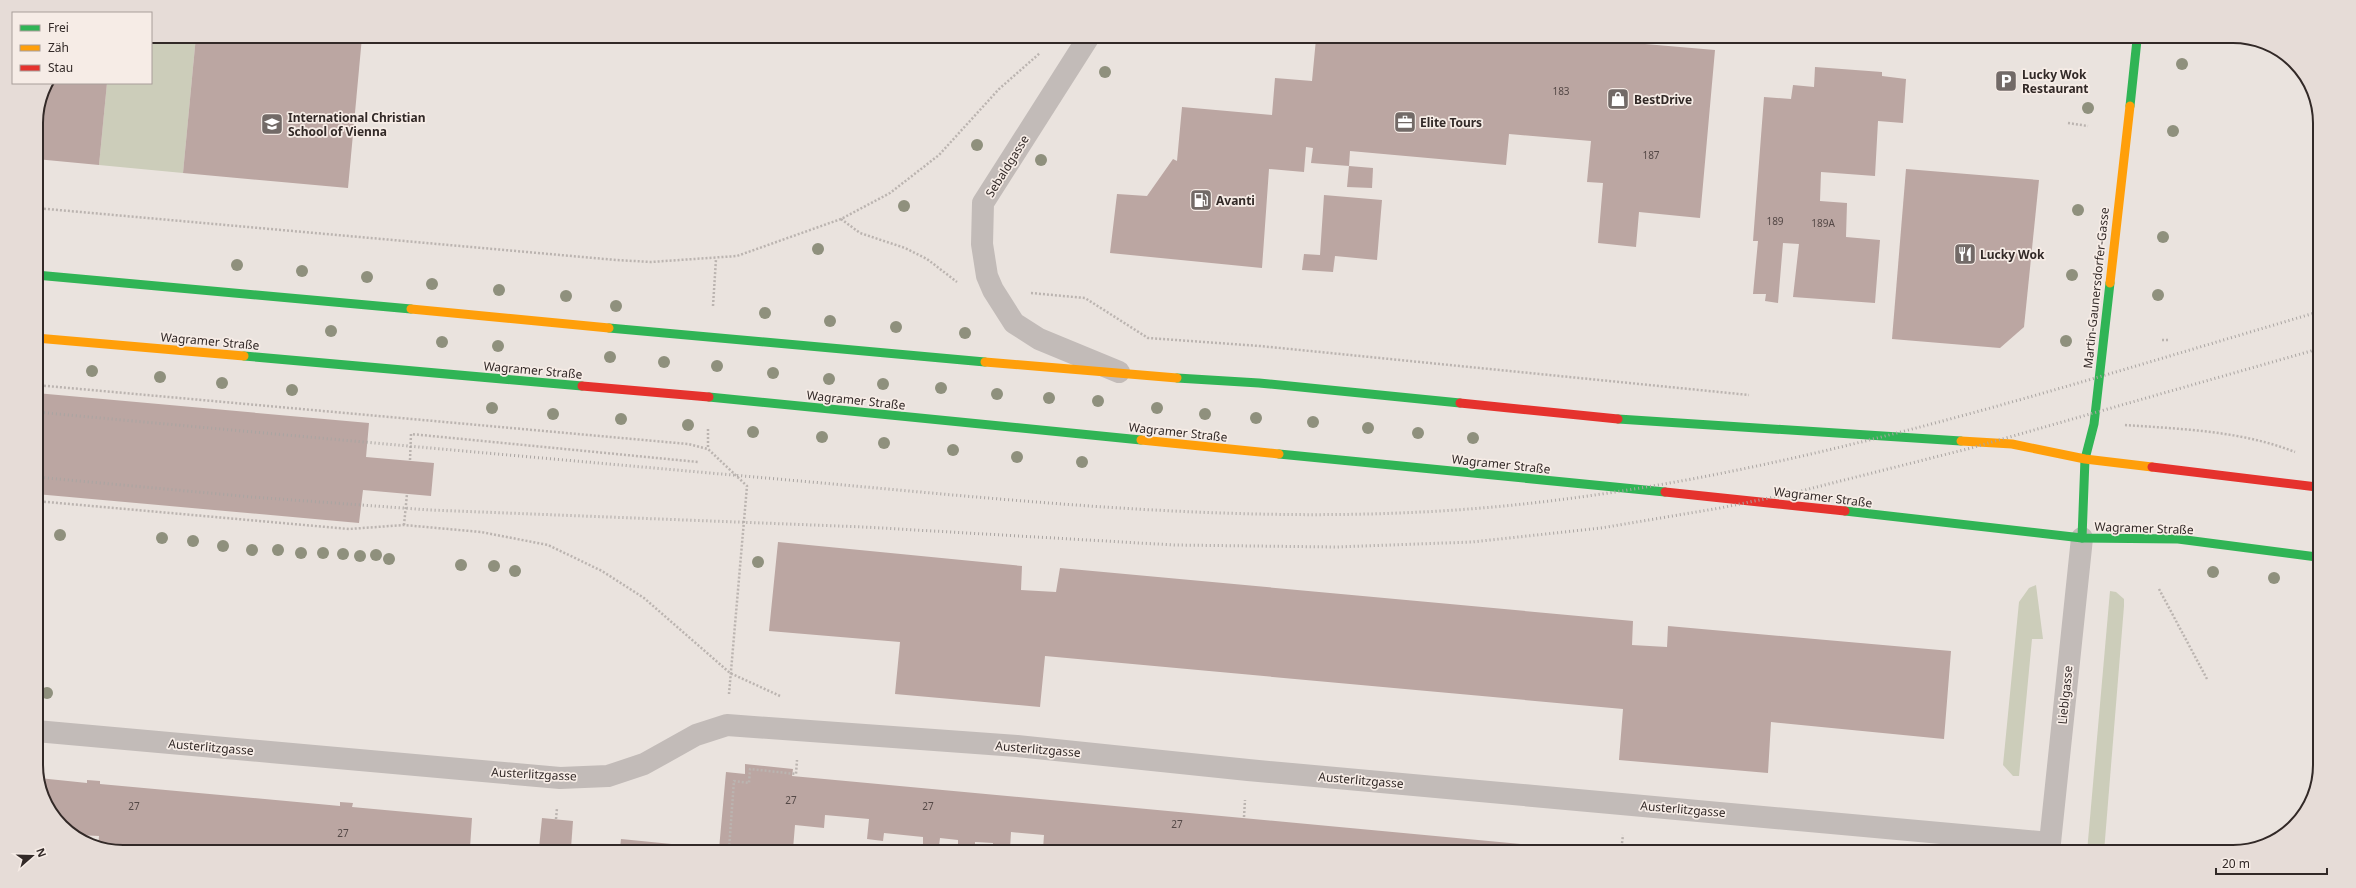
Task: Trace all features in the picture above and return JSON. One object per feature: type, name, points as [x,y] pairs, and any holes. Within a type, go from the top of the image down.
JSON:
[{"type":"main road","name":"Martin-Gaunersdorfer-Gasse","points":[[2082,538],[2085,459],[2094,424],[2137,43]]},
{"type":"main road","points":[[43,276],[1125,375],[1259,383],[1638,421],[2012,444],[2085,459],[2313,486]]},
{"type":"main road","name":"Wagramer Straße","points":[[43,339],[706,397],[1797,505],[2082,538],[2178,539],[2313,556]]},
{"type":"street","name":"Sebaldgasse","points":[[1085,43],[983,204],[982,244],[987,276],[993,290],[1014,323],[1039,339],[1125,375]]},
{"type":"street","name":"Lieblgasse","points":[[2049,845],[2082,538]]},
{"type":"street","name":"Austerlitzgasse","points":[[43,732],[560,778],[608,776],[644,764],[696,734],[727,725],[1017,746],[1256,771],[2028,845]]},
{"type":"path","points":[[43,209],[616,260],[651,262],[716,259],[737,256],[841,219],[890,193],[939,155],[999,89],[1045,48]]},
{"type":"path","points":[[2068,123],[2088,126]]},
{"type":"path","points":[[841,219],[860,234],[905,248],[927,259],[955,282],[993,290],[1084,298],[1148,338],[1260,346],[1754,395]]},
{"type":"path","points":[[713,310],[716,259]]},
{"type":"path","points":[[2162,340],[2170,340]]},
{"type":"path","points":[[43,386],[680,443],[708,449],[746,486],[727,725]]},
{"type":"path","points":[[708,423],[708,449]]},
{"type":"path","points":[[2173,428],[2272,443],[2298,453]]},
{"type":"path","points":[[410,460],[411,434],[698,462]]},
{"type":"path","points":[[404,525],[407,494]]},
{"type":"path","points":[[43,501],[349,529],[404,525],[481,532],[548,545],[602,571],[644,598],[730,673],[786,699]]},
{"type":"path","points":[[2159,589],[2207,679]]},
{"type":"path","points":[[729,845],[734,781],[749,783],[750,769],[792,773]]},
{"type":"green space","points":[[152,43],[195,43],[183,173],[99,165],[107,84],[152,84]]},
{"type":"green space","points":[[2036,585],[2043,639],[2032,639],[2019,776],[2013,776],[2003,765],[2019,602],[2029,588]]},
{"type":"green space","points":[[2110,591],[2116,592],[2124,599],[2124,606],[2105,845],[2088,845]]},
{"type":"building","points":[[195,43],[361,43],[348,188],[183,173]]},
{"type":"building","points":[[1316,43],[1645,43],[1715,50],[1700,218],[1639,212],[1636,247],[1598,243],[1603,183],[1587,182],[1591,141],[1509,134],[1506,165],[1350,151],[1349,166],[1311,163],[1313,148],[1306,147],[1304,172],[1269,169],[1262,268],[1110,253],[1117,194],[1147,196],[1173,159],[1177,161],[1182,107],[1272,115],[1275,78],[1312,81]]},
{"type":"building","points":[[1815,67],[1882,72],[1882,76],[1906,79],[1903,123],[1878,121],[1875,176],[1821,172],[1820,201],[1847,203],[1846,237],[1880,240],[1875,303],[1793,297],[1799,244],[1783,243],[1778,303],[1765,301],[1766,294],[1753,294],[1758,241],[1753,241],[1764,97],[1791,99],[1793,85],[1814,87]]},
{"type":"building","points":[[54,84],[107,84],[99,165],[43,160],[44,113],[47,97]]},
{"type":"building","points":[[1349,166],[1373,168],[1372,188],[1347,187]]},
{"type":"building","name":"Lucky Wok","points":[[1906,169],[2039,180],[2024,327],[2000,348],[1892,339]]},
{"type":"building","points":[[1324,195],[1382,200],[1377,260],[1335,256],[1333,272],[1302,270],[1304,254],[1320,255]]},
{"type":"building","points":[[43,394],[369,423],[366,457],[434,463],[431,496],[363,490],[359,523],[43,495]]},
{"type":"building","points":[[778,542],[1022,566],[1021,590],[1056,592],[1060,568],[1633,621],[1632,645],[1667,647],[1668,626],[1951,651],[1944,739],[1771,722],[1768,773],[1619,760],[1623,709],[1045,656],[1040,707],[895,694],[900,642],[769,631]]},
{"type":"building","points":[[745,764],[793,769],[792,776],[1533,845],[1043,845],[1044,835],[1011,832],[1010,845],[993,845],[993,843],[975,842],[975,845],[958,845],[958,840],[940,838],[939,845],[931,845],[923,844],[923,837],[884,833],[883,841],[867,839],[869,819],[825,815],[824,828],[795,825],[793,845],[719,845],[726,772],[745,774]]},
{"type":"building","points":[[45,779],[87,783],[87,780],[100,781],[100,784],[340,806],[340,802],[353,803],[352,807],[472,818],[470,845],[118,845],[99,841],[99,836],[85,835],[66,822],[54,805],[47,791]]},
{"type":"building","points":[[542,818],[573,821],[571,845],[539,845]]},
{"type":"building","points":[[621,839],[682,845],[620,845]]},
{"type":"railway","points":[[43,413],[1085,506],[1267,514],[1359,514],[1450,510],[1541,502],[1640,488],[1739,470],[1933,424],[2313,313]]},
{"type":"railway","points":[[43,478],[252,497],[430,510],[864,527],[1174,545],[1336,547],[1472,542],[1601,528],[1720,508],[1789,494],[1971,448],[2313,350]]},
{"type":"traffic: fast","points":[[2130,106],[2137,43]]},
{"type":"traffic: fast","points":[[43,276],[411,309]]},
{"type":"traffic: fast","points":[[2082,538],[2085,459],[2094,424],[2110,283]]},
{"type":"traffic: fast","points":[[609,328],[985,362]]},
{"type":"traffic: fast","points":[[244,356],[582,386]]},
{"type":"traffic: fast","points":[[1177,378],[1259,383],[1460,403]]},
{"type":"traffic: fast","points":[[709,397],[1141,440]]},
{"type":"traffic: fast","points":[[1618,419],[1961,441]]},
{"type":"traffic: fast","points":[[1279,454],[1665,492]]},
{"type":"traffic: fast","points":[[1845,511],[2082,538],[2178,539],[2313,556]]},
{"type":"traffic: slow","points":[[2110,283],[2130,106]]},
{"type":"traffic: slow","points":[[411,309],[609,328]]},
{"type":"traffic: slow","points":[[43,339],[244,356]]},
{"type":"traffic: slow","points":[[985,362],[1177,378]]},
{"type":"traffic: slow","points":[[1141,440],[1279,454]]},
{"type":"traffic: slow","points":[[1961,441],[2012,444],[2085,459],[2152,467]]},
{"type":"traffic: jam","points":[[582,386],[709,397]]},
{"type":"traffic: jam","points":[[1460,403],[1618,419]]},
{"type":"traffic: jam","points":[[2152,467],[2313,487]]},
{"type":"traffic: jam","points":[[1665,492],[1845,511]]},
{"type":"place","name":"Lucky Wok Restaurant","points":[[2006,81]]},
{"type":"place","name":"BestDrive","points":[[1618,99]]},
{"type":"place","name":"Elite Tours","points":[[1405,122]]},
{"type":"place","name":"International Christian School of Vienna","points":[[272,124]]},
{"type":"place","name":"Avanti","points":[[1201,200]]},
{"type":"place","name":"Lucky Wok","points":[[1965,254]]}]
